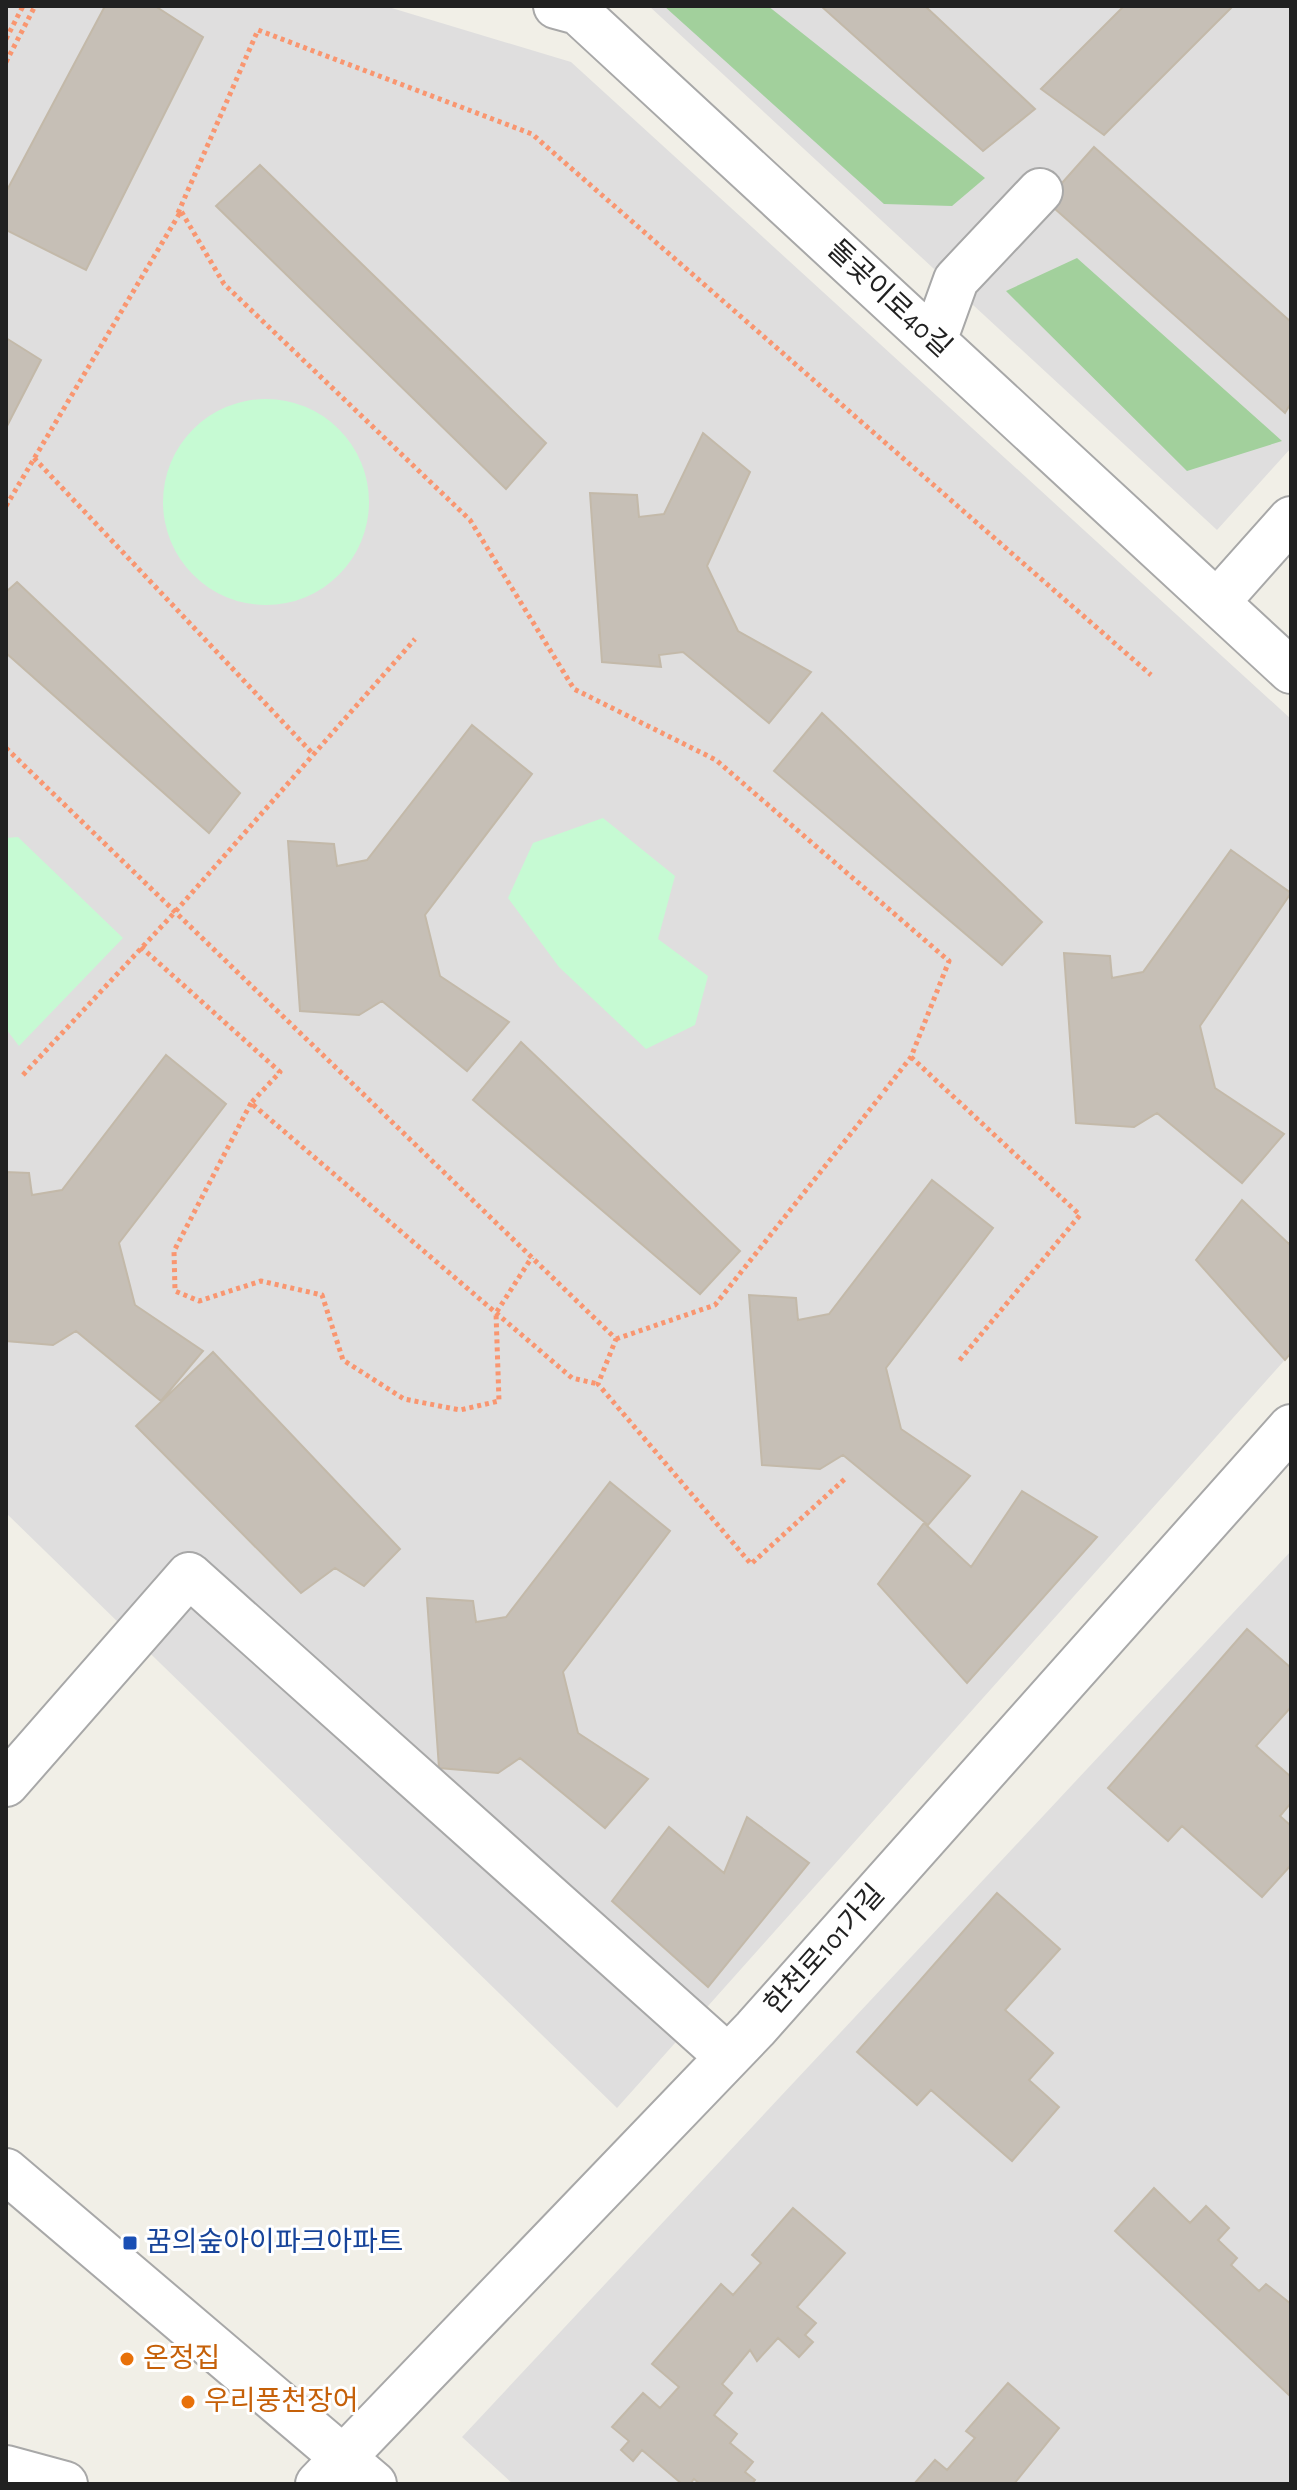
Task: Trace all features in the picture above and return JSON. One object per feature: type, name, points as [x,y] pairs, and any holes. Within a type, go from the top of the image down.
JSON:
[{"type":"street","name":"돌곶이로40길","points":[[572,8],[1291,671]]},
{"type":"street","points":[[934,341],[956,280],[1040,191]]},
{"type":"street","points":[[1217,602],[1291,519]]},
{"type":"street","name":"한천로101가길","points":[[344,2475],[728,2057],[1291,1427]]},
{"type":"street","points":[[6,1784],[189,1575],[728,2057]]},
{"type":"street","points":[[6,2171],[344,2475]]},
{"type":"street","points":[[6,2468],[65,2484]]},
{"type":"path","points":[[6,39],[23,6]]},
{"type":"path","points":[[6,62],[35,6]]},
{"type":"path","points":[[173,224],[258,30],[532,134],[1151,675]]},
{"type":"path","points":[[6,506],[181,211],[224,284],[470,520],[574,689],[716,760],[949,961],[911,1057],[715,1305],[616,1339],[598,1384]]},
{"type":"path","points":[[34,458],[313,754]]},
{"type":"path","points":[[23,1075],[175,912],[415,639]]},
{"type":"path","points":[[6,748],[616,1339]]},
{"type":"path","points":[[141,947],[280,1072],[251,1103],[174,1251],[175,1291],[199,1301],[261,1281],[322,1295],[343,1360],[404,1399],[460,1410],[499,1401],[496,1313],[532,1257]]},
{"type":"path","points":[[911,1057],[1080,1215],[959,1361]]},
{"type":"path","points":[[251,1103],[572,1378],[598,1384],[751,1564],[847,1477]]},
{"type":"shaded area","points":[[6,6],[385,6],[571,62],[1291,719],[1291,1353],[617,2108],[6,1513]]},
{"type":"shaded area","points":[[649,6],[1291,6],[1291,448],[1217,530]]},
{"type":"shaded area","points":[[1291,1551],[1291,2484],[513,2484],[462,2437]]},
{"type":"green space","points":[[664,6],[768,6],[985,178],[952,206],[884,204]]},
{"type":"green space","points":[[1077,258],[1282,441],[1187,471],[1006,291]]},
{"type":"green space","points":[[266,399],[306,407],[339,429],[361,462],[369,502],[361,542],[339,575],[306,597],[266,605],[226,597],[193,575],[171,542],[163,502],[171,462],[193,429],[226,407]]},
{"type":"green space","points":[[603,818],[675,876],[658,939],[708,976],[695,1025],[646,1049],[559,967],[508,898],[533,843]]},
{"type":"green space","points":[[18,837],[123,938],[19,1046],[6,1029],[6,838]]},
{"type":"building","points":[[105,6],[155,6],[203,37],[86,270],[6,230],[6,192]]},
{"type":"building","points":[[821,6],[925,6],[1035,109],[983,151]]},
{"type":"building","points":[[1124,6],[1233,6],[1104,135],[1041,89]]},
{"type":"building","points":[[1094,147],[1291,322],[1291,403],[1285,413],[1046,201]]},
{"type":"building","points":[[260,165],[546,443],[506,489],[216,206]]},
{"type":"building","points":[[6,338],[41,360],[6,428]]},
{"type":"building","points":[[703,433],[750,472],[707,566],[738,631],[811,672],[769,723],[683,652],[659,655],[661,667],[602,662],[590,493],[637,495],[639,517],[664,514]]},
{"type":"building","points":[[17,582],[240,793],[209,833],[6,653],[6,592]]},
{"type":"building","points":[[822,713],[1042,922],[1002,965],[774,771]]},
{"type":"building","points":[[472,725],[532,774],[425,915],[440,976],[509,1022],[467,1071],[382,1001],[359,1015],[300,1011],[288,841],[334,844],[337,866],[367,860]]},
{"type":"building","points":[[1231,850],[1291,893],[1200,1026],[1215,1088],[1284,1134],[1242,1183],[1157,1113],[1134,1127],[1076,1123],[1064,953],[1110,956],[1112,978],[1143,972]]},
{"type":"building","points":[[521,1042],[740,1251],[700,1294],[473,1100]]},
{"type":"building","points":[[166,1055],[226,1104],[119,1243],[135,1305],[203,1351],[161,1401],[76,1331],[53,1345],[6,1341],[6,1172],[29,1173],[32,1195],[62,1190]]},
{"type":"building","points":[[932,1180],[993,1228],[886,1368],[901,1429],[970,1476],[928,1525],[843,1455],[820,1469],[762,1465],[749,1295],[796,1298],[798,1320],[829,1314]]},
{"type":"building","points":[[1242,1200],[1289,1244],[1291,1241],[1291,1353],[1285,1360],[1196,1260]]},
{"type":"building","points":[[213,1352],[400,1549],[364,1586],[335,1568],[301,1593],[136,1426]]},
{"type":"building","points":[[610,1482],[670,1531],[563,1672],[578,1733],[648,1779],[605,1828],[520,1758],[498,1773],[439,1768],[427,1598],[473,1601],[476,1622],[506,1617]]},
{"type":"building","points":[[1022,1491],[1097,1537],[967,1683],[878,1584],[924,1523],[971,1567]]},
{"type":"building","points":[[1247,1629],[1291,1668],[1291,1707],[1256,1746],[1291,1777],[1291,1803],[1280,1816],[1291,1826],[1291,1865],[1262,1897],[1182,1826],[1168,1841],[1108,1788]]},
{"type":"building","points":[[747,1817],[809,1863],[708,1987],[612,1901],[669,1827],[724,1873]]},
{"type":"building","points":[[997,1893],[1060,1949],[1005,2010],[1053,2053],[1029,2080],[1059,2107],[1012,2161],[931,2090],[917,2105],[857,2052]]},
{"type":"building","points":[[1154,2188],[1190,2223],[1206,2206],[1229,2228],[1218,2240],[1237,2258],[1231,2265],[1259,2291],[1266,2284],[1291,2304],[1291,2397],[1115,2231]]},
{"type":"building","points":[[793,2208],[845,2253],[797,2307],[816,2323],[805,2335],[813,2342],[799,2357],[778,2338],[757,2361],[750,2350],[722,2384],[732,2393],[714,2415],[737,2434],[730,2443],[753,2462],[745,2472],[755,2480],[752,2484],[700,2484],[694,2479],[690,2484],[682,2484],[642,2450],[633,2461],[621,2450],[629,2441],[612,2427],[643,2393],[660,2408],[679,2387],[652,2364],[721,2284],[733,2295],[761,2263],[752,2255]]},
{"type":"building","points":[[1008,2383],[1059,2428],[1014,2484],[914,2484],[935,2460],[947,2470],[975,2438],[966,2431]]},
{"type":"place","name":"꿈의숲아이파크아파트","points":[[130,2243]]},
{"type":"place","name":"온정집","points":[[127,2359]]},
{"type":"place","name":"우리풍천장어","points":[[188,2402]]}]
